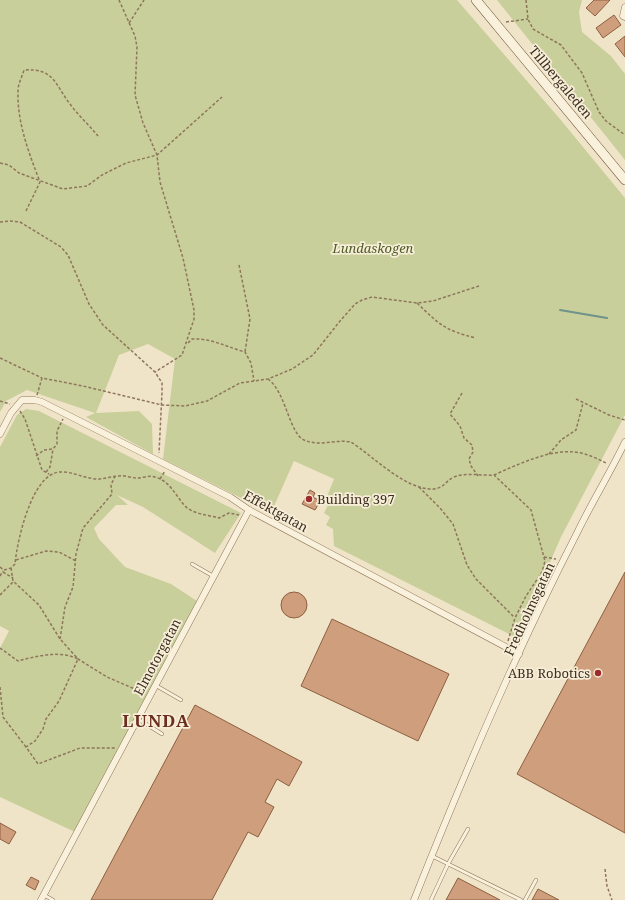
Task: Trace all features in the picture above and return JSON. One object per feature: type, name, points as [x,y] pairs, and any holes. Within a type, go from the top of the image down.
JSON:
[{"type":"main road","name":"Tillbergaleden","points":[[476,0],[625,180]]},
{"type":"street","points":[[625,7],[622,11],[623,16],[625,17]]},
{"type":"street","points":[[0,434],[18,404],[26,399],[35,400]]},
{"type":"street","name":"Effektgatan","points":[[35,400],[66,414],[158,462],[230,497],[249,510],[519,654]]},
{"type":"street","name":"Fredholmsgatan","points":[[414,900],[472,757],[519,654],[563,561],[625,442]]},
{"type":"street","name":"Elmotorgatan","points":[[42,897],[249,510]]},
{"type":"lane","points":[[192,564],[213,576]]},
{"type":"lane","points":[[155,685],[181,700]]},
{"type":"lane","points":[[137,719],[162,734]]},
{"type":"lane","points":[[431,900],[448,864],[468,829]]},
{"type":"lane","points":[[432,856],[521,900]]},
{"type":"lane","points":[[525,900],[536,880]]},
{"type":"lane","points":[[42,897],[53,900]]},
{"type":"path","points":[[119,0],[135,36],[137,48],[135,95],[144,123],[157,154],[160,182],[182,258],[194,310],[194,319],[187,344],[182,355],[154,372]]},
{"type":"path","points":[[129,23],[144,0]]},
{"type":"path","points":[[526,0],[528,19],[533,29],[561,45],[582,73],[599,112],[606,121],[625,135]]},
{"type":"path","points":[[496,24],[528,19]]},
{"type":"path","points":[[26,211],[40,182],[29,154],[20,118],[18,90],[24,70],[36,70],[56,81],[69,103],[98,136]]},
{"type":"path","points":[[0,163],[9,165],[19,173],[40,182],[63,189],[87,186],[102,175],[126,164],[157,154],[222,98]]},
{"type":"path","points":[[0,222],[20,222],[61,247],[68,255],[89,304],[103,325],[154,372],[162,383],[158,462]]},
{"type":"path","points":[[239,265],[250,319],[245,352],[251,363],[254,381]]},
{"type":"path","points":[[0,358],[42,378],[162,405],[186,406],[207,401],[240,383],[268,379],[292,369],[313,355],[355,304],[362,300],[372,298],[417,303],[433,301],[479,286]]},
{"type":"path","points":[[417,303],[441,326],[454,333],[476,338]]},
{"type":"path","points":[[187,344],[192,339],[202,338],[245,352]]},
{"type":"path","points":[[35,400],[42,378]]},
{"type":"path","points":[[268,379],[273,382],[281,395],[299,436],[313,442],[351,442],[390,470],[417,486],[440,508],[453,524],[467,565],[476,579],[515,618]]},
{"type":"path","points":[[462,393],[450,414],[460,426],[464,438],[472,445],[473,452],[469,459],[471,466],[478,476]]},
{"type":"path","points":[[576,399],[583,404],[625,420]]},
{"type":"path","points":[[0,401],[18,404],[25,419],[36,456],[42,470],[49,474]]},
{"type":"path","points":[[549,455],[561,440],[576,430],[583,404]]},
{"type":"path","points":[[46,472],[50,467],[53,449],[57,444],[57,431],[66,414]]},
{"type":"path","points":[[36,456],[44,450],[53,449]]},
{"type":"path","points":[[417,486],[432,489],[443,487],[455,477],[494,475],[517,465],[549,455],[573,451],[588,455],[613,466]]},
{"type":"path","points":[[160,479],[168,466]]},
{"type":"path","points":[[0,576],[3,571],[11,568],[15,564],[19,535],[40,483],[49,474],[61,472],[86,479],[100,479],[121,475],[137,478],[150,476],[160,479],[166,483],[186,506],[194,511],[219,518],[229,513],[237,514],[244,518]]},
{"type":"path","points":[[494,475],[531,510],[545,561],[542,572],[526,596],[515,618],[506,647]]},
{"type":"path","points":[[60,639],[65,607],[73,587],[76,561],[83,528],[112,494],[110,485],[115,476]]},
{"type":"path","points":[[16,560],[46,551],[59,552],[76,561]]},
{"type":"path","points":[[544,556],[563,561]]},
{"type":"path","points":[[0,567],[13,578]]},
{"type":"path","points":[[0,595],[13,581],[11,568]]},
{"type":"path","points":[[13,581],[39,604],[60,639],[78,658]]},
{"type":"path","points":[[0,650],[0,648],[18,661],[40,656],[70,654],[107,677],[150,696]]},
{"type":"path","points":[[26,747],[35,741],[43,729],[46,719],[59,701],[78,658]]},
{"type":"path","points":[[0,687],[2,717],[38,764],[80,748],[114,748],[120,751]]},
{"type":"path","points":[[605,869],[607,886],[612,900]]},
{"type":"green space","name":"Lundaskogen","points":[[0,0],[457,0],[560,119],[625,198],[625,415],[561,537],[517,638],[334,546],[333,529],[326,525],[330,517],[324,513],[329,503],[328,494],[334,479],[294,461],[271,513],[163,459],[175,359],[148,344],[119,355],[96,413],[139,411],[152,424],[153,454],[86,417],[95,413],[27,390],[6,401],[0,412]]},
{"type":"green space","points":[[497,0],[582,0],[579,12],[582,32],[611,56],[625,74],[625,160]]},
{"type":"green space","points":[[26,409],[39,411],[241,513],[215,553],[143,507],[117,495],[128,505],[116,505],[94,528],[99,539],[125,567],[171,584],[197,601],[75,832],[0,797],[0,648],[9,631],[0,626],[0,447],[17,415]]},
{"type":"building","points":[[594,0],[610,0],[595,16],[586,8]]},
{"type":"building","points":[[614,15],[621,25],[603,38],[596,28]]},
{"type":"building","points":[[625,36],[625,57],[615,44]]},
{"type":"building","points":[[310,490],[315,493],[313,497],[320,501],[315,510],[302,504]]},
{"type":"building","name":"ABB Robotics","points":[[625,572],[625,833],[517,774]]},
{"type":"building","points":[[294,592],[303,596],[307,605],[303,614],[294,618],[285,614],[281,605],[285,596]]},
{"type":"building","points":[[332,619],[449,674],[418,741],[301,686]]},
{"type":"building","points":[[195,705],[302,762],[289,786],[277,779],[265,802],[274,807],[258,837],[248,832],[212,900],[91,900]]},
{"type":"building","points":[[0,823],[16,832],[9,844],[0,839]]},
{"type":"building","points":[[31,877],[39,881],[35,890],[26,885]]},
{"type":"building","points":[[458,878],[500,900],[446,900]]},
{"type":"building","points":[[538,889],[559,900],[532,900]]},
{"type":"waterway","points":[[560,310],[607,318]]},
{"type":"place","name":"Building 397","points":[[309,499]]},
{"type":"place","name":"ABB Robotics","points":[[598,673]]},
{"type":"district","name":"LUNDA","points":[[156,721]]}]
